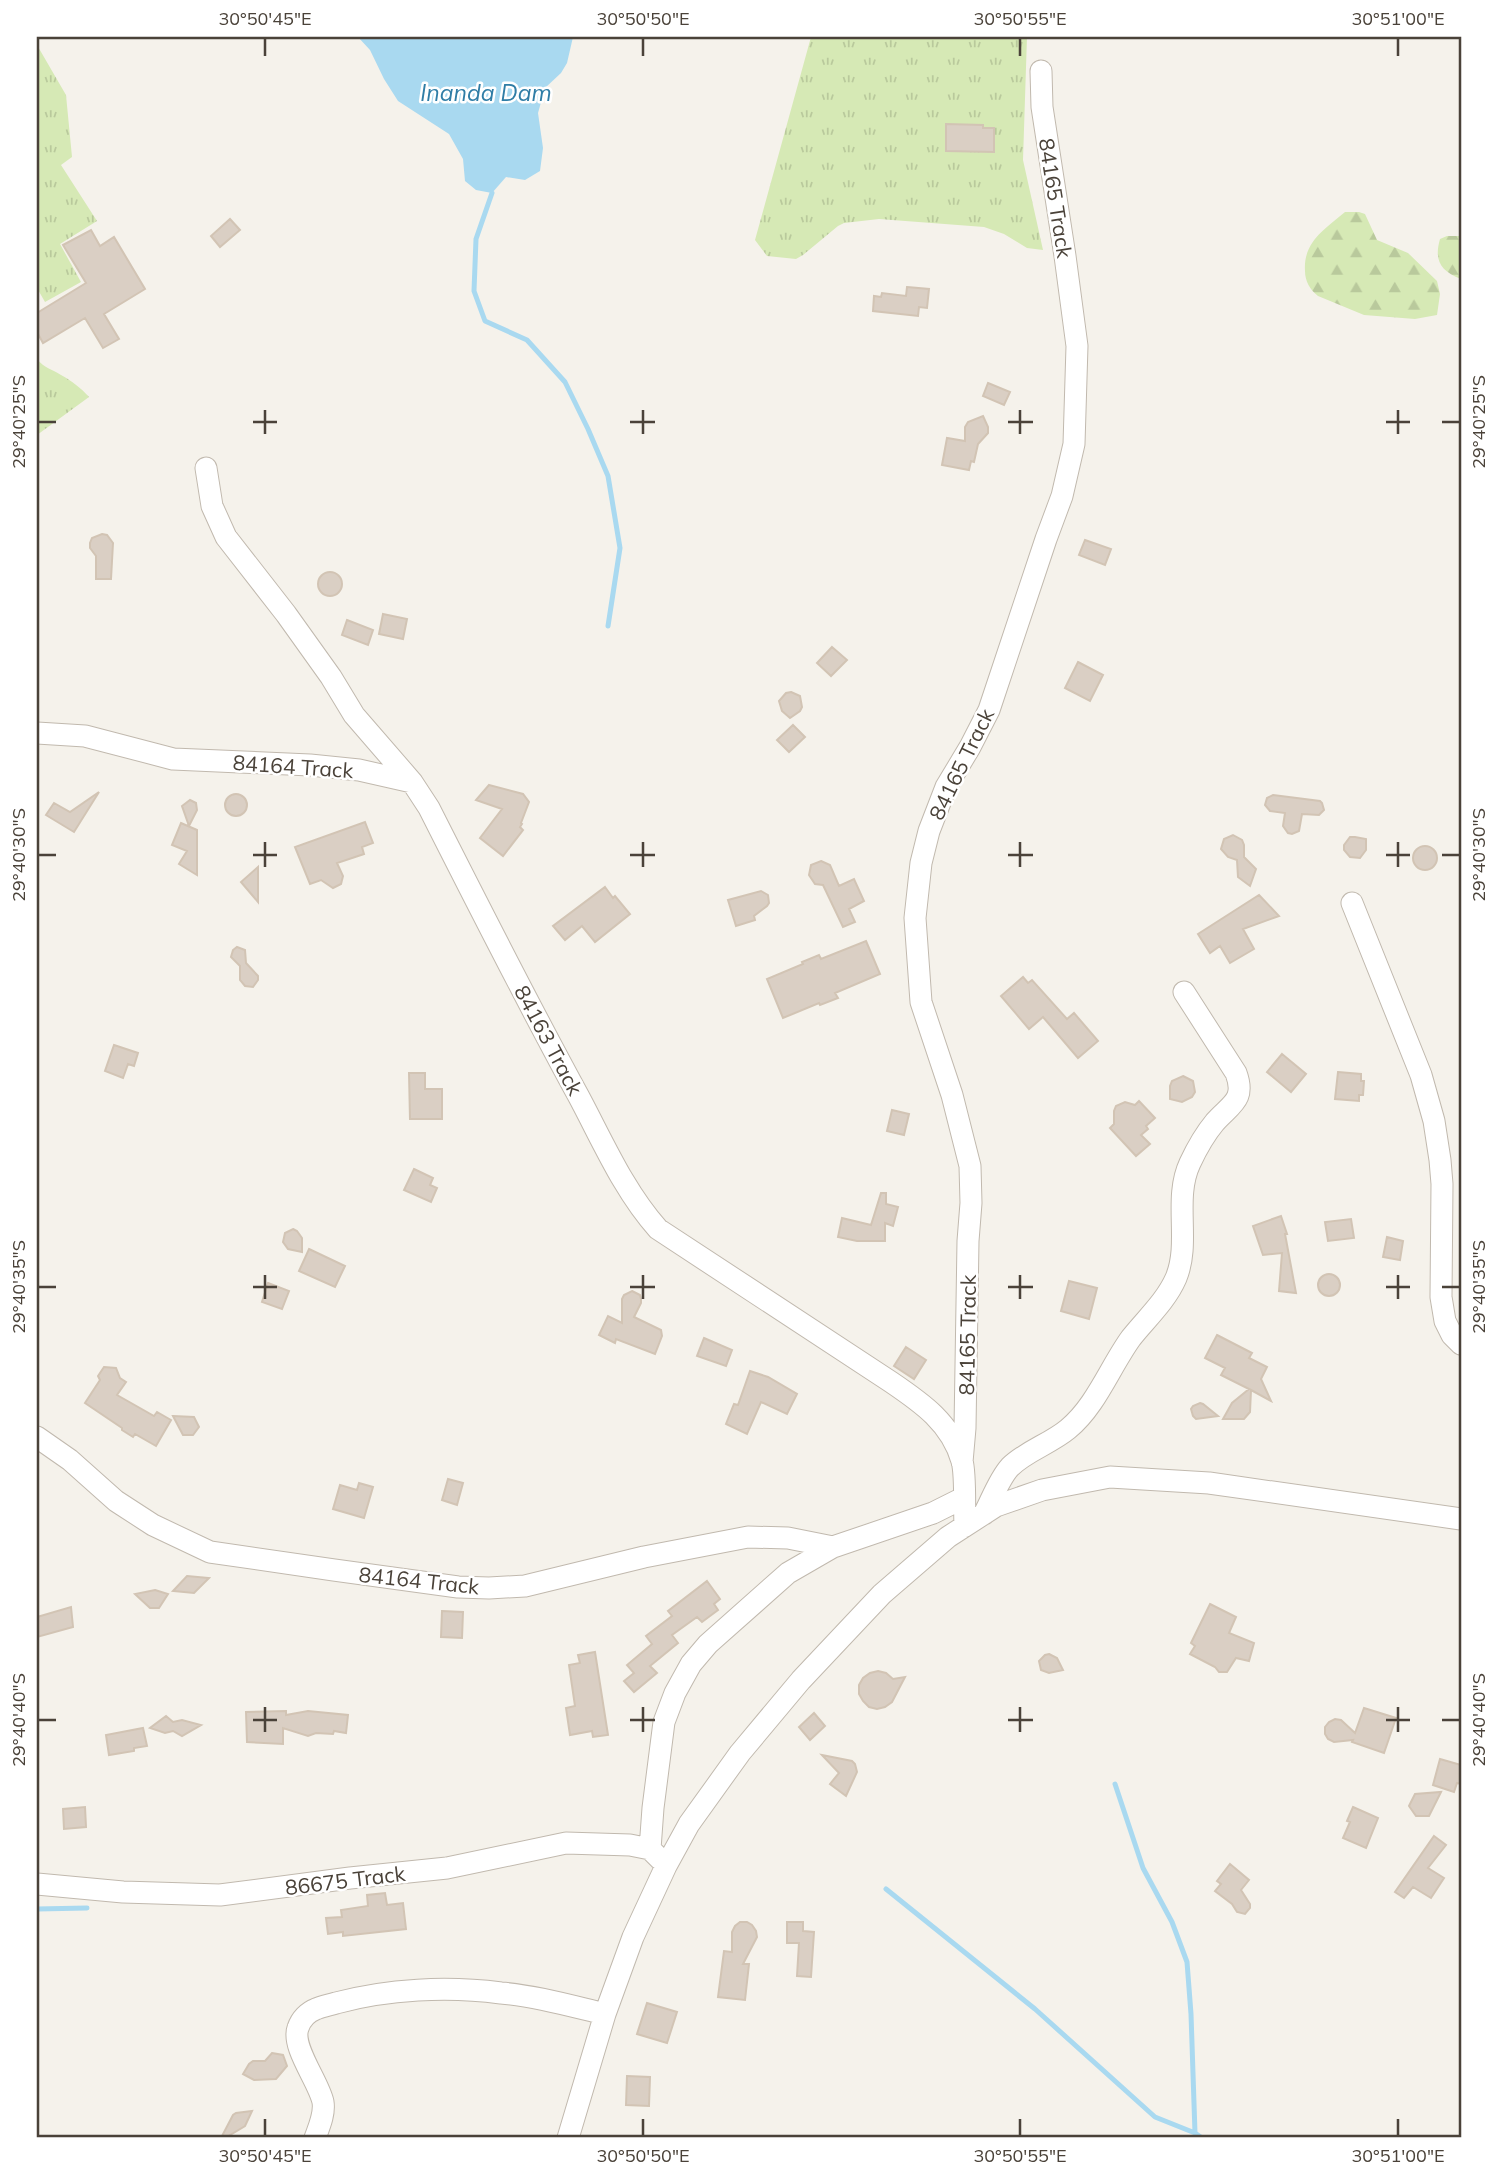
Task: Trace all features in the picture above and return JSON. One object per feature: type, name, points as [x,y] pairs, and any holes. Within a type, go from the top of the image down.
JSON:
[{"type":"street","name":"84165 Track","points":[[962,1462],[966,1406],[970,1166],[951,1095],[921,1003],[915,918],[921,863],[929,831],[946,787],[989,710],[1062,496],[1074,443],[1077,346],[1042,107],[1041,71]]},
{"type":"street","name":"84163 Track","points":[[206,468],[212,506],[226,537],[286,614],[331,677],[354,715],[412,782],[429,808],[559,1060],[631,1194],[645,1214],[658,1229],[923,1404],[941,1421],[962,1462],[965,1526]]},
{"type":"street","name":"84164 Track","points":[[37,733],[85,736],[173,759],[310,765],[359,770],[412,782]]},
{"type":"street","points":[[1352,904],[1421,1075],[1434,1121],[1442,1184],[1441,1297],[1445,1321],[1452,1335],[1461,1344]]},
{"type":"street","points":[[984,1514],[1007,1469],[1020,1458],[1043,1447],[1069,1429],[1091,1401],[1130,1339],[1166,1295],[1176,1278],[1182,1246],[1182,1193],[1188,1166],[1214,1123],[1236,1102],[1240,1084],[1236,1073],[1184,992]]},
{"type":"street","name":"84164 Track","points":[[37,1437],[70,1460],[116,1501],[144,1519],[210,1552],[348,1572],[458,1587],[489,1588],[525,1586],[644,1557],[748,1538],[788,1538],[833,1546]]},
{"type":"street","points":[[568,2138],[605,2014],[632,1937],[689,1824],[740,1753],[801,1680],[882,1594],[948,1537],[996,1506],[1042,1490],[1110,1477],[1209,1483],[1461,1519]]},
{"type":"street","points":[[666,1866],[650,1849],[653,1808],[664,1723],[675,1693],[691,1664],[727,1625],[788,1573],[833,1546],[933,1513],[964,1498]]},
{"type":"street","name":"86675 Track","points":[[37,1884],[123,1892],[220,1895],[447,1868],[566,1843],[630,1844],[650,1849]]},
{"type":"street","points":[[315,2138],[321,2123],[323,2104],[303,2058],[296,2031],[302,2019],[314,2009],[351,1999],[405,1991],[453,1991],[500,1992],[605,2014]]},
{"type":"green space","points":[[811,37],[1027,37],[1023,160],[1043,250],[1027,248],[1004,234],[984,227],[879,219],[844,223],[796,259],[767,256],[755,240]]},
{"type":"green space","points":[[37,45],[66,95],[72,157],[61,165],[97,221],[60,244],[81,282],[45,302],[37,288]]},
{"type":"green space","points":[[1345,212],[1365,214],[1377,240],[1408,253],[1437,281],[1440,294],[1437,315],[1415,319],[1364,315],[1318,296],[1313,291],[1305,275],[1308,252],[1323,230]]},
{"type":"green space","points":[[1461,236],[1461,279],[1448,272],[1438,259],[1440,239]]},
{"type":"green space","points":[[37,359],[73,382],[89,397],[37,435]]},
{"type":"water","name":"Inanda Dam","points":[[358,37],[573,37],[567,63],[561,73],[545,88],[538,113],[543,148],[540,171],[525,180],[506,177],[492,193],[476,190],[465,181],[463,159],[449,134],[398,101],[370,50]]},
{"type":"building","points":[[946,124],[994,128],[994,152],[946,151]]},
{"type":"building","points":[[230,219],[240,230],[220,247],[211,236]]},
{"type":"building","points":[[91,230],[100,246],[114,237],[145,289],[104,314],[119,339],[103,348],[85,318],[43,343],[37,332],[37,313],[86,283],[63,245]]},
{"type":"building","points":[[907,287],[929,289],[927,308],[919,307],[918,316],[873,311],[874,296],[881,297],[882,293],[906,296]]},
{"type":"building","points":[[988,383],[1010,392],[1004,405],[983,396]]},
{"type":"building","points":[[983,416],[988,433],[978,444],[974,462],[971,461],[969,470],[942,465],[947,438],[965,441],[965,427],[968,422]]},
{"type":"building","points":[[107,535],[113,543],[111,579],[96,579],[96,556],[90,543],[92,538]]},
{"type":"building","points":[[1085,540],[1111,549],[1105,565],[1079,555]]},
{"type":"building","points":[[330,572],[338,576],[342,584],[338,592],[330,596],[322,592],[318,584],[322,576]]},
{"type":"building","points":[[383,614],[407,619],[403,639],[379,634]]},
{"type":"building","points":[[347,620],[373,630],[368,645],[342,635]]},
{"type":"building","points":[[832,647],[847,660],[831,676],[817,663]]},
{"type":"building","points":[[1078,662],[1103,675],[1090,701],[1065,688]]},
{"type":"building","points":[[786,693],[800,696],[802,707],[790,718],[782,711],[779,701]]},
{"type":"building","points":[[793,725],[805,737],[789,752],[777,740]]},
{"type":"building","points":[[489,785],[523,794],[529,802],[520,827],[523,830],[503,856],[480,838],[502,809],[476,800]]},
{"type":"building","points":[[99,792],[74,832],[46,815],[54,803],[70,812]]},
{"type":"building","points":[[236,794],[244,797],[247,805],[244,813],[236,816],[228,813],[225,805],[228,797]]},
{"type":"building","points":[[1273,795],[1320,801],[1324,810],[1319,815],[1302,814],[1299,831],[1288,833],[1283,826],[1285,813],[1270,811],[1265,805],[1267,798]]},
{"type":"building","points":[[190,800],[196,803],[197,810],[189,826],[182,806]]},
{"type":"building","points":[[365,822],[373,843],[362,847],[364,854],[337,863],[343,876],[341,884],[333,888],[321,880],[310,884],[295,847]]},
{"type":"building","points":[[181,823],[197,830],[197,875],[179,864],[187,851],[172,845]]},
{"type":"building","points":[[1233,835],[1242,840],[1244,857],[1256,869],[1250,886],[1238,877],[1237,860],[1228,857],[1221,849],[1224,839]]},
{"type":"building","points":[[1350,837],[1366,839],[1366,850],[1360,858],[1350,857],[1344,850]]},
{"type":"building","points":[[1425,846],[1433,850],[1437,858],[1433,866],[1425,870],[1417,866],[1413,858],[1417,850]]},
{"type":"building","points":[[821,861],[830,865],[839,886],[854,879],[864,901],[849,909],[855,922],[843,927],[823,885],[815,884],[809,875],[811,865]]},
{"type":"building","points":[[258,867],[258,902],[241,882]]},
{"type":"building","points":[[605,887],[630,914],[595,942],[582,926],[565,940],[553,926]]},
{"type":"building","points":[[761,891],[768,895],[767,906],[754,916],[755,920],[736,926],[728,900]]},
{"type":"building","points":[[1259,895],[1279,916],[1243,929],[1254,949],[1230,963],[1220,946],[1210,953],[1198,934]]},
{"type":"building","points":[[866,941],[880,974],[835,993],[838,998],[783,1018],[767,979],[819,955],[821,959]]},
{"type":"building","points":[[237,947],[245,950],[246,963],[258,976],[253,987],[245,986],[240,980],[240,966],[231,957]]},
{"type":"building","points":[[1023,977],[1028,983],[1032,980],[1067,1019],[1074,1013],[1098,1041],[1078,1058],[1043,1017],[1029,1029],[1001,996]]},
{"type":"building","points":[[114,1045],[138,1053],[134,1066],[128,1064],[123,1078],[105,1071]]},
{"type":"building","points":[[1282,1054],[1306,1074],[1291,1092],[1267,1072]]},
{"type":"building","points":[[1338,1072],[1361,1074],[1361,1081],[1364,1081],[1363,1095],[1359,1095],[1359,1101],[1335,1099]]},
{"type":"building","points":[[409,1073],[425,1073],[425,1089],[442,1089],[442,1119],[410,1119]]},
{"type":"building","points":[[1183,1076],[1193,1081],[1195,1092],[1192,1097],[1182,1102],[1170,1099],[1172,1081]]},
{"type":"building","points":[[1139,1101],[1155,1118],[1141,1135],[1150,1144],[1136,1156],[1110,1128],[1114,1124],[1116,1106],[1125,1102],[1135,1105]]},
{"type":"building","points":[[892,1110],[909,1114],[904,1135],[887,1131]]},
{"type":"building","points":[[414,1169],[433,1178],[430,1185],[437,1188],[431,1202],[404,1190]]},
{"type":"building","points":[[881,1193],[886,1193],[886,1204],[898,1207],[893,1226],[885,1223],[885,1241],[857,1241],[838,1237],[842,1218],[871,1225]]},
{"type":"building","points":[[1281,1216],[1287,1234],[1296,1293],[1279,1291],[1282,1253],[1263,1255],[1253,1226]]},
{"type":"building","points":[[1351,1219],[1354,1238],[1328,1241],[1325,1222]]},
{"type":"building","points":[[293,1229],[302,1238],[302,1252],[288,1249],[283,1242],[285,1233]]},
{"type":"building","points":[[1387,1237],[1403,1241],[1400,1260],[1383,1257]]},
{"type":"building","points":[[309,1249],[345,1266],[335,1287],[299,1271]]},
{"type":"building","points":[[1329,1274],[1337,1277],[1340,1285],[1337,1293],[1329,1296],[1321,1293],[1318,1285],[1321,1277]]},
{"type":"building","points":[[1069,1281],[1097,1288],[1089,1319],[1061,1311]]},
{"type":"building","points":[[268,1283],[289,1291],[282,1309],[262,1302]]},
{"type":"building","points":[[632,1291],[640,1295],[641,1299],[634,1317],[661,1330],[662,1336],[655,1354],[616,1339],[615,1343],[599,1335],[608,1316],[622,1323],[622,1299]]},
{"type":"building","points":[[1217,1335],[1252,1353],[1249,1358],[1267,1367],[1261,1379],[1271,1401],[1251,1390],[1250,1412],[1244,1419],[1223,1419],[1232,1403],[1249,1389],[1221,1375],[1225,1368],[1205,1358]]},
{"type":"building","points":[[704,1338],[732,1350],[726,1366],[697,1356]]},
{"type":"building","points":[[906,1347],[926,1360],[914,1379],[894,1366]]},
{"type":"building","points":[[104,1367],[116,1368],[120,1378],[126,1382],[117,1395],[154,1416],[157,1412],[171,1420],[156,1446],[135,1434],[133,1437],[85,1403],[100,1380],[98,1376]]},
{"type":"building","points":[[750,1371],[768,1377],[797,1394],[787,1414],[761,1402],[747,1434],[726,1424],[734,1404],[738,1405]]},
{"type":"building","points":[[1200,1403],[1218,1416],[1196,1419],[1191,1409]]},
{"type":"building","points":[[173,1416],[194,1417],[199,1427],[193,1435],[183,1435]]},
{"type":"building","points":[[448,1479],[463,1483],[457,1505],[442,1500]]},
{"type":"building","points":[[359,1483],[373,1487],[364,1518],[333,1509],[340,1485],[357,1490]]},
{"type":"building","points":[[187,1576],[209,1578],[194,1593],[173,1591]]},
{"type":"building","points":[[707,1581],[720,1599],[714,1604],[718,1610],[702,1622],[697,1617],[672,1635],[678,1643],[650,1666],[657,1673],[634,1692],[624,1681],[634,1673],[627,1665],[652,1644],[646,1636],[672,1616],[668,1611]]},
{"type":"building","points":[[155,1590],[168,1594],[159,1608],[150,1608],[135,1594]]},
{"type":"building","points":[[1210,1604],[1236,1617],[1229,1633],[1254,1643],[1249,1661],[1236,1658],[1227,1672],[1219,1672],[1215,1667],[1190,1654],[1195,1646],[1191,1643]]},
{"type":"building","points":[[71,1607],[73,1627],[37,1637],[37,1617]]},
{"type":"building","points":[[442,1611],[463,1612],[462,1638],[441,1637]]},
{"type":"building","points":[[595,1652],[608,1735],[593,1737],[592,1731],[570,1735],[566,1708],[575,1706],[569,1665],[580,1663],[578,1655]]},
{"type":"building","points":[[1049,1654],[1057,1658],[1063,1670],[1049,1673],[1041,1670],[1039,1661]]},
{"type":"building","points":[[878,1671],[893,1679],[905,1677],[892,1702],[877,1709],[869,1707],[863,1701],[859,1694],[859,1685],[863,1678]]},
{"type":"building","points":[[1364,1708],[1396,1718],[1384,1753],[1352,1742],[1353,1740],[1334,1742],[1325,1734],[1325,1727],[1335,1719],[1341,1720],[1355,1733]]},
{"type":"building","points":[[286,1711],[286,1715],[308,1711],[348,1715],[346,1733],[334,1731],[333,1734],[316,1733],[308,1736],[283,1728],[283,1744],[247,1742],[246,1712]]},
{"type":"building","points":[[814,1713],[825,1726],[810,1740],[799,1727]]},
{"type":"building","points":[[166,1716],[173,1722],[182,1720],[201,1725],[182,1736],[173,1731],[165,1733],[150,1728]]},
{"type":"building","points":[[143,1728],[147,1746],[109,1755],[106,1735]]},
{"type":"building","points":[[822,1755],[852,1761],[855,1764],[857,1772],[846,1796],[830,1784],[839,1773]]},
{"type":"building","points":[[1440,1759],[1461,1765],[1461,1784],[1457,1783],[1454,1792],[1433,1785]]},
{"type":"building","points":[[1441,1792],[1429,1816],[1416,1816],[1409,1806],[1415,1794]]},
{"type":"building","points":[[85,1807],[86,1827],[64,1829],[63,1809]]},
{"type":"building","points":[[1353,1807],[1378,1818],[1366,1848],[1343,1838]]},
{"type":"building","points":[[1434,1836],[1446,1845],[1428,1868],[1444,1878],[1431,1898],[1413,1887],[1404,1898],[1395,1892]]},
{"type":"building","points":[[1230,1864],[1249,1880],[1241,1890],[1250,1904],[1245,1914],[1237,1912],[1232,1904],[1215,1891],[1221,1884],[1217,1881]]},
{"type":"building","points":[[385,1893],[387,1905],[403,1903],[406,1929],[343,1936],[343,1932],[328,1934],[326,1918],[342,1917],[341,1910],[368,1906],[367,1895]]},
{"type":"building","points":[[740,1922],[752,1925],[757,1937],[743,1964],[749,1964],[745,2000],[718,1997],[724,1951],[732,1952],[732,1932]]},
{"type":"building","points":[[787,1922],[803,1922],[803,1931],[814,1932],[811,1977],[797,1976],[799,1943],[787,1943]]},
{"type":"building","points":[[647,2003],[677,2012],[667,2043],[637,2034]]},
{"type":"building","points":[[272,2053],[283,2055],[287,2066],[276,2079],[254,2080],[243,2074],[253,2061],[265,2061]]},
{"type":"building","points":[[627,2076],[650,2077],[649,2106],[626,2105]]},
{"type":"building","points":[[252,2111],[245,2126],[221,2138],[233,2115]]},
{"type":"waterway","points":[[492,193],[476,239],[474,291],[485,321],[527,340],[565,382],[608,476],[620,548],[608,626]]},
{"type":"waterway","points":[[1115,1784],[1143,1868],[1172,1922],[1187,1962],[1195,2133]]},
{"type":"waterway","points":[[886,1889],[1035,2009],[1155,2117],[1202,2138]]},
{"type":"waterway","points":[[37,1909],[87,1908]]}]
